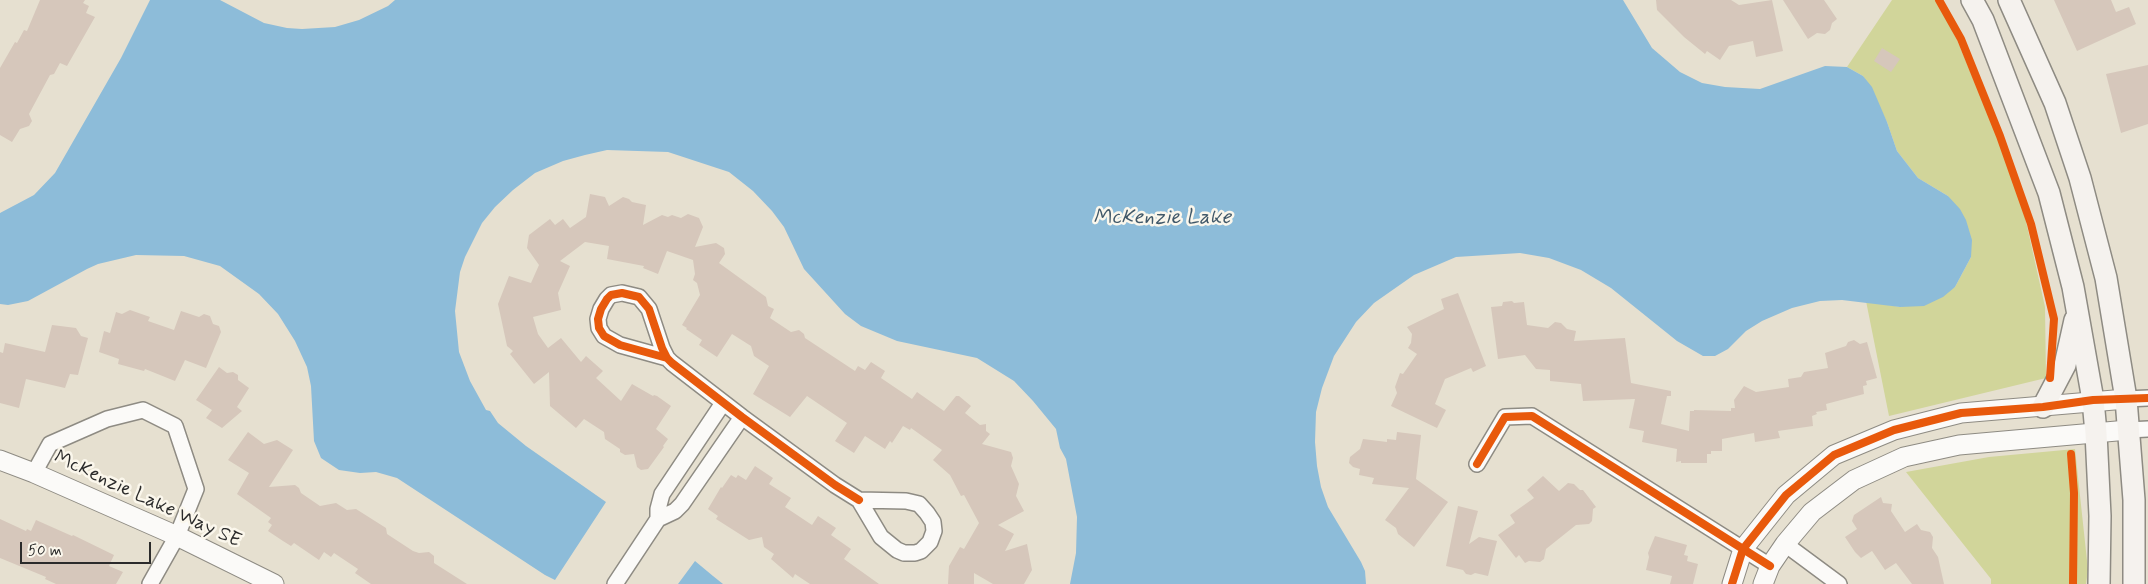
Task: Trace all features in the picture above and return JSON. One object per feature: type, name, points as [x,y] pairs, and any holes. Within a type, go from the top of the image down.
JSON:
[{"type":"main road","points":[[1972,0],[1986,29],[2049,193],[2077,310],[2093,400],[2096,433],[2100,516],[2099,584]]},
{"type":"main road","points":[[2010,0],[2055,103],[2080,178],[2106,278],[2126,398],[2138,430],[2134,500],[2134,574]]},
{"type":"main road","points":[[2044,407],[2064,365],[2077,310]]},
{"type":"main road","points":[[2134,574],[2144,547],[2148,525]]},
{"type":"street","points":[[667,358],[652,317],[643,300],[627,293],[616,293],[607,299],[598,319],[599,328],[604,336],[620,345],[667,358],[723,403],[826,479],[859,500],[881,537],[897,550],[904,553],[916,553],[921,551],[930,542],[934,531],[932,522],[919,504],[906,501],[859,500]]},
{"type":"street","points":[[1732,584],[1743,549],[1786,495],[1834,455],[1894,430],[1961,413],[2044,407],[2093,400],[2148,398]]},
{"type":"street","points":[[615,584],[658,519],[658,509],[662,494],[723,403]]},
{"type":"street","points":[[34,473],[50,444],[107,419],[143,410],[176,426],[196,489],[177,536],[150,584]]},
{"type":"street","points":[[1477,464],[1505,417],[1532,416],[1770,566]]},
{"type":"street","points":[[658,519],[671,514],[679,508],[742,417]]},
{"type":"street","points":[[1763,584],[1770,566],[1785,544],[1812,512],[1854,480],[1904,457],[1959,445],[2138,430]]},
{"type":"street","name":"McKenzie Lake Way SE","points":[[0,460],[177,536],[274,584]]},
{"type":"street","points":[[1785,544],[1839,584]]},
{"type":"green space","points":[[1892,0],[1936,0],[1958,42],[2019,190],[2045,307],[2046,378],[1889,416],[1866,301],[1900,307],[1955,287],[1971,257],[1948,196],[1918,178],[1897,151],[1887,122],[1863,76],[1847,67]]},
{"type":"green space","points":[[2075,449],[2088,570],[2086,584],[1991,584],[1991,579],[1906,472],[1989,457]]},
{"type":"water","name":"McKenzie Lake","points":[[150,0],[220,0],[264,23],[302,29],[335,27],[359,20],[388,6],[395,0],[1623,0],[1652,48],[1680,72],[1702,83],[1725,87],[1760,89],[1825,66],[1847,67],[1863,76],[1872,87],[1897,151],[1918,178],[1948,196],[1960,209],[1966,220],[1972,240],[1971,257],[1955,287],[1943,297],[1924,306],[1900,307],[1842,300],[1820,301],[1792,308],[1762,321],[1746,331],[1728,349],[1715,356],[1703,356],[1677,341],[1611,288],[1581,270],[1549,258],[1520,253],[1456,257],[1414,275],[1374,303],[1356,322],[1334,356],[1322,388],[1316,412],[1315,442],[1321,487],[1328,507],[1361,562],[1365,571],[1366,584],[1070,584],[1076,553],[1077,517],[1066,459],[1060,448],[1056,429],[1014,381],[977,358],[897,341],[861,326],[845,314],[804,269],[784,227],[772,211],[753,191],[729,172],[668,152],[607,150],[585,155],[563,161],[535,173],[495,207],[482,223],[465,257],[460,272],[455,311],[459,352],[470,381],[486,410],[490,411],[498,423],[526,446],[606,502],[555,580],[397,478],[376,472],[360,473],[339,470],[321,458],[314,441],[311,386],[307,367],[295,341],[278,314],[259,294],[220,266],[184,256],[136,255],[98,264],[28,301],[8,305],[0,304],[0,213],[34,195],[55,173],[121,58]]},
{"type":"water","points":[[695,561],[713,576],[723,584],[678,584]]},
{"type":"building","points":[[40,0],[85,0],[83,3],[89,6],[86,13],[95,17],[67,66],[60,63],[54,74],[50,75],[29,114],[32,121],[29,126],[20,129],[12,142],[0,135],[0,68],[15,42],[17,43],[24,30],[27,31]]},
{"type":"building","points":[[1656,0],[1731,0],[1739,5],[1772,0],[1783,51],[1756,57],[1753,41],[1729,46],[1720,60],[1707,51],[1705,54],[1684,37],[1657,10]]},
{"type":"building","points":[[1783,0],[1824,0],[1837,19],[1825,34],[1817,33],[1808,39]]},
{"type":"building","points":[[2054,0],[2111,0],[2116,12],[2129,7],[2136,24],[2077,51]]},
{"type":"building","points":[[1882,48],[1900,59],[1891,72],[1874,61]]},
{"type":"building","points":[[2148,65],[2148,124],[2121,133],[2106,74]]},
{"type":"building","points":[[590,194],[605,197],[609,206],[623,197],[632,202],[646,205],[643,225],[662,215],[668,217],[672,215],[681,218],[688,214],[699,218],[703,227],[695,247],[716,243],[724,248],[725,254],[719,263],[766,297],[768,306],[774,309],[770,318],[791,332],[799,330],[804,334],[805,338],[855,371],[858,366],[865,370],[871,362],[885,371],[881,378],[912,399],[917,392],[944,411],[956,396],[959,396],[971,406],[965,413],[980,425],[986,424],[986,431],[990,434],[982,444],[1011,452],[1013,458],[1011,466],[1019,484],[1016,496],[1024,511],[998,525],[1014,534],[1005,551],[1027,544],[1032,570],[1024,584],[993,584],[974,573],[974,584],[948,584],[949,566],[960,547],[964,549],[979,523],[964,495],[961,496],[950,475],[933,460],[942,450],[911,428],[910,430],[903,426],[892,443],[890,441],[885,449],[865,436],[854,453],[835,441],[847,423],[807,396],[790,417],[753,394],[769,366],[754,356],[751,346],[732,334],[717,357],[699,345],[702,340],[682,325],[700,295],[697,283],[693,280],[695,274],[693,260],[667,251],[658,274],[643,268],[644,266],[607,259],[609,246],[585,242],[560,261],[570,266],[558,293],[561,310],[533,317],[538,334],[548,348],[561,338],[581,362],[586,356],[603,371],[596,378],[621,401],[632,384],[653,396],[657,396],[671,406],[656,429],[668,439],[648,469],[641,470],[637,467],[634,454],[625,455],[620,452],[620,449],[605,439],[604,432],[584,419],[576,428],[550,406],[549,372],[534,384],[510,354],[513,351],[507,346],[498,304],[509,276],[531,283],[539,265],[527,248],[529,235],[550,219],[555,225],[563,219],[570,228],[586,217]]},
{"type":"building","points":[[1458,293],[1486,366],[1473,372],[1471,368],[1445,379],[1435,404],[1446,410],[1437,428],[1391,406],[1397,393],[1395,387],[1400,373],[1403,374],[1417,354],[1408,348],[1411,343],[1412,334],[1407,327],[1444,309],[1441,299]]},
{"type":"building","points":[[1512,301],[1514,303],[1524,302],[1527,325],[1548,328],[1555,322],[1561,323],[1567,329],[1576,331],[1574,341],[1625,338],[1631,383],[1671,391],[1671,396],[1667,396],[1661,424],[1689,431],[1690,411],[1731,411],[1731,408],[1735,408],[1734,400],[1744,386],[1756,392],[1789,387],[1788,379],[1801,377],[1804,372],[1828,368],[1825,353],[1846,346],[1848,342],[1854,340],[1860,344],[1867,342],[1877,378],[1866,381],[1867,385],[1863,386],[1864,394],[1826,404],[1827,410],[1816,412],[1817,414],[1812,416],[1813,426],[1778,431],[1780,438],[1755,442],[1754,433],[1722,439],[1722,451],[1711,451],[1711,454],[1707,454],[1707,463],[1676,462],[1677,449],[1642,442],[1644,431],[1629,428],[1635,399],[1583,401],[1581,384],[1550,381],[1550,370],[1536,369],[1525,355],[1498,359],[1491,307],[1502,306],[1503,302]]},
{"type":"building","points":[[130,310],[150,317],[148,321],[174,330],[181,311],[199,317],[204,314],[210,316],[213,324],[219,326],[221,332],[206,368],[185,360],[175,381],[145,369],[144,371],[118,364],[119,359],[99,352],[104,331],[110,333],[116,312],[122,314]]},
{"type":"building","points":[[52,325],[76,328],[81,336],[88,338],[78,375],[70,374],[65,388],[26,379],[19,408],[0,403],[0,352],[3,353],[5,343],[45,352]]},
{"type":"building","points":[[219,367],[227,373],[233,372],[238,375],[238,380],[249,388],[237,407],[242,411],[222,428],[206,418],[212,410],[196,400]]},
{"type":"building","points":[[248,432],[264,444],[277,440],[293,450],[269,487],[295,485],[301,493],[320,506],[336,503],[347,510],[356,509],[386,528],[387,534],[413,551],[419,553],[429,552],[434,556],[434,563],[467,584],[371,584],[355,573],[358,569],[334,553],[331,557],[324,552],[319,560],[294,543],[291,546],[268,531],[272,525],[268,522],[271,518],[237,494],[249,473],[228,460]]},
{"type":"building","points":[[1397,432],[1421,435],[1416,479],[1448,502],[1414,547],[1398,534],[1396,528],[1385,520],[1409,488],[1372,484],[1374,478],[1359,475],[1360,469],[1353,467],[1349,463],[1350,457],[1360,449],[1363,439],[1387,442],[1387,439],[1396,440]]},
{"type":"building","points":[[755,466],[773,478],[769,484],[791,498],[785,507],[812,525],[818,516],[836,528],[831,535],[851,549],[844,559],[879,584],[810,584],[795,574],[793,578],[771,559],[774,554],[764,547],[762,537],[749,540],[716,519],[718,516],[708,509],[721,487],[731,475],[736,478],[738,475],[746,480]]},
{"type":"building","points":[[1543,476],[1559,491],[1568,483],[1574,484],[1580,490],[1583,490],[1596,507],[1593,509],[1592,521],[1589,524],[1576,525],[1546,549],[1544,559],[1540,562],[1529,561],[1525,563],[1519,555],[1516,558],[1498,535],[1515,523],[1510,515],[1534,498],[1527,490]]},
{"type":"building","points":[[1881,497],[1883,503],[1892,504],[1891,511],[1905,532],[1917,524],[1921,530],[1930,532],[1933,537],[1932,548],[1938,557],[1944,584],[1912,584],[1896,563],[1885,570],[1872,551],[1861,558],[1855,552],[1845,537],[1857,529],[1852,521],[1854,515]]},
{"type":"building","points":[[1458,506],[1478,511],[1469,544],[1479,537],[1497,541],[1488,576],[1475,573],[1471,575],[1466,574],[1463,570],[1446,566]]},
{"type":"building","points":[[0,519],[26,531],[27,529],[31,531],[36,520],[73,535],[114,555],[109,566],[123,572],[116,584],[56,584],[45,579],[46,577],[0,558]]},
{"type":"building","points":[[1655,536],[1687,545],[1684,555],[1688,556],[1687,561],[1698,564],[1693,584],[1670,584],[1672,576],[1646,570],[1648,553]]},
{"type":"cycle path","points":[[1939,0],[1961,39],[2000,136],[2031,224],[2054,319],[2050,378]]},
{"type":"cycle path","points":[[667,358],[620,345],[604,336],[599,328],[598,319],[601,309],[611,295],[622,293],[639,297],[649,309],[662,348],[672,363],[742,417],[835,485],[859,500]]},
{"type":"cycle path","points":[[1732,584],[1743,549],[1786,495],[1834,455],[1894,430],[1961,413],[2043,407],[2093,400],[2148,398]]},
{"type":"cycle path","points":[[1477,464],[1505,417],[1532,416],[1770,566]]},
{"type":"cycle path","points":[[2071,454],[2074,493],[2073,584]]}]
